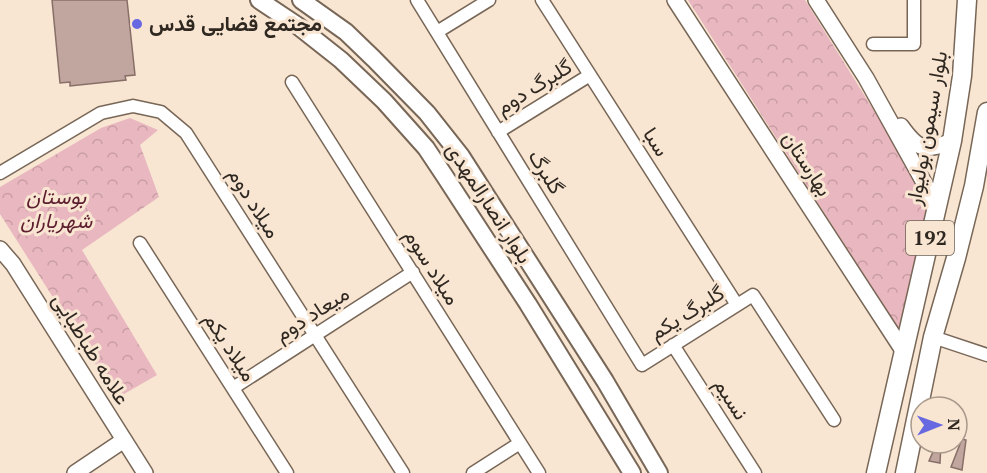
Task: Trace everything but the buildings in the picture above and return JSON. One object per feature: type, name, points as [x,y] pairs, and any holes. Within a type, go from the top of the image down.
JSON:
[{"type":"main road","name":"بلوار انصارالمهدی","points":[[259,0],[298,26],[341,60],[384,101],[426,148],[528,304],[632,473]]},
{"type":"main road","name":"بلوار انصارالمهدی","points":[[301,0],[346,32],[374,59],[427,113],[460,156],[605,381],[659,473]]},
{"type":"main road","name":"بلوار سیمون بولیوار","points":[[876,473],[952,141],[962,76],[967,0]]},
{"type":"main road","name":"192","points":[[905,473],[933,337],[974,186],[987,112]]},
{"type":"street","name":"گلبرگ","points":[[417,0],[642,364]]},
{"type":"street","points":[[437,32],[489,0]]},
{"type":"street","name":"سبا","points":[[542,0],[737,305]]},
{"type":"street","name":"بهارستان","points":[[675,0],[904,352]]},
{"type":"street","points":[[816,0],[866,78],[915,143],[926,148],[937,147],[952,141]]},
{"type":"street","points":[[873,44],[914,44],[914,0]]},
{"type":"street","name":"گلبرگ دوم","points":[[498,132],[590,75]]},
{"type":"street","points":[[866,78],[937,206]]},
{"type":"street","name":"میلاد سوم","points":[[292,82],[539,473]]},
{"type":"street","name":"میلاد دوم","points":[[0,173],[101,113],[133,106],[161,112],[186,133],[403,473]]},
{"type":"street","name":"میلاد یکم","points":[[140,243],[287,473]]},
{"type":"street","name":"علامه طباطبایی","points":[[0,249],[13,264],[145,473]]},
{"type":"street","name":"میعاد دوم","points":[[233,388],[412,272]]},
{"type":"street","name":"گلبرگ یکم","points":[[642,364],[753,295],[834,420]]},
{"type":"street","points":[[933,337],[987,355]]},
{"type":"street","name":"نسیم","points":[[673,345],[755,473]]},
{"type":"street","points":[[75,473],[124,440]]},
{"type":"street","points":[[473,473],[520,442]]},
{"type":"green space","points":[[688,0],[805,0],[924,191],[927,212],[899,330]]},
{"type":"green space","name":"بوستان شهریاران","points":[[130,118],[158,130],[140,145],[159,197],[82,250],[157,375],[117,398],[0,214],[0,187],[101,128]]},
{"type":"place","name":"مجتمع قضایی قدس","points":[[137,24]]}]
